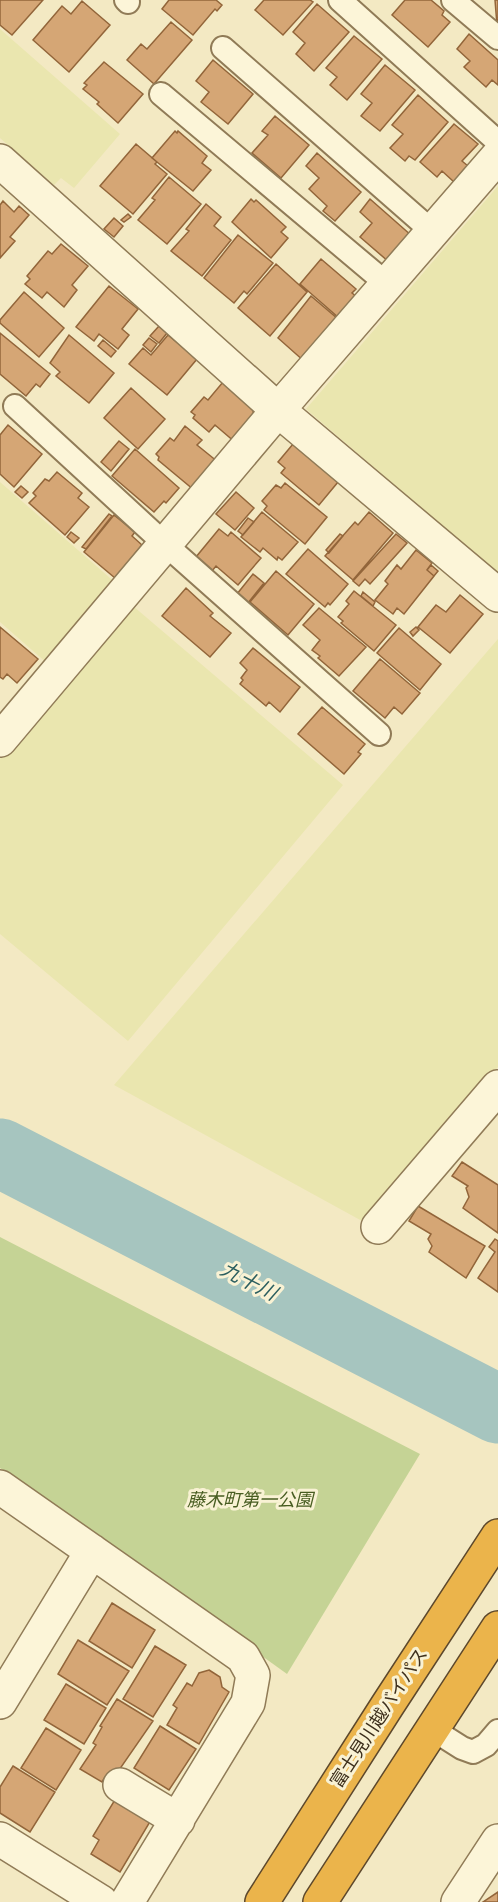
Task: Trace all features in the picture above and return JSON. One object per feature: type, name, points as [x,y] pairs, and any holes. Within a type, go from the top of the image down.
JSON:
[{"type":"highway","name":"富士見川越バイパス","points":[[262,1902],[498,1536]]},
{"type":"highway","points":[[320,1902],[498,1628]]},
{"type":"street","points":[[0,740],[278,410],[498,156]]},
{"type":"street","points":[[0,161],[278,410],[498,595]]},
{"type":"street","points":[[378,1227],[498,1087]]},
{"type":"street","points":[[0,1487],[243,1657],[253,1676],[248,1703],[127,1902]]},
{"type":"street","points":[[0,1702],[92,1551]]},
{"type":"street","points":[[120,1785],[178,1820]]},
{"type":"street","points":[[0,1839],[101,1902]]},
{"type":"street","points":[[458,1902],[498,1840]]},
{"type":"lane","points":[[340,0],[498,142]]},
{"type":"lane","points":[[453,0],[498,38]]},
{"type":"lane","points":[[223,48],[433,232]]},
{"type":"lane","points":[[161,94],[387,284]]},
{"type":"lane","points":[[15,406],[166,545],[379,734]]},
{"type":"lane","points":[[432,1729],[462,1748],[473,1752],[486,1745],[498,1731]]},
{"type":"shaded area","points":[[0,29],[120,134],[74,188],[61,178],[54,185],[0,138]]},
{"type":"shaded area","points":[[498,186],[498,574],[306,409]]},
{"type":"shaded area","points":[[0,482],[118,585],[48,664],[0,622]]},
{"type":"shaded area","points":[[133,606],[343,785],[128,1041],[0,934],[0,759]]},
{"type":"shaded area","points":[[498,639],[498,1067],[362,1221],[114,1085]]},
{"type":"green space","name":"藤木町第一公園","points":[[0,1237],[420,1454],[287,1674],[0,1468]]},
{"type":"building","points":[[0,0],[43,0],[12,35],[0,25]]},
{"type":"building","points":[[169,0],[216,0],[222,5],[217,11],[215,9],[193,35],[162,9]]},
{"type":"building","points":[[264,0],[310,0],[313,2],[283,35],[255,10]]},
{"type":"building","points":[[405,0],[431,0],[444,11],[442,15],[450,22],[428,47],[392,15]]},
{"type":"building","points":[[495,0],[498,0],[498,25],[497,25]]},
{"type":"building","points":[[82,1],[110,25],[69,72],[33,40],[62,6],[71,14]]},
{"type":"building","points":[[317,4],[349,32],[314,71],[296,54],[305,43],[293,32]]},
{"type":"building","points":[[171,22],[192,40],[154,84],[127,60],[141,44],[147,49]]},
{"type":"building","points":[[469,34],[498,60],[498,85],[492,80],[486,87],[464,67],[470,61],[457,49]]},
{"type":"building","points":[[354,36],[382,59],[347,100],[330,85],[337,77],[326,68]]},
{"type":"building","points":[[213,60],[253,94],[228,124],[201,102],[209,92],[196,81]]},
{"type":"building","points":[[104,62],[143,94],[118,123],[97,104],[99,102],[83,89],[87,85],[84,83]]},
{"type":"building","points":[[385,65],[415,90],[380,131],[361,116],[372,103],[361,94]]},
{"type":"building","points":[[418,95],[448,122],[415,160],[409,156],[405,161],[390,148],[403,134],[392,125]]},
{"type":"building","points":[[275,116],[309,145],[281,178],[252,153],[268,135],[262,131]]},
{"type":"building","points":[[454,124],[478,144],[462,161],[468,166],[454,182],[442,171],[437,177],[420,162]]},
{"type":"building","points":[[175,131],[177,133],[178,131],[207,156],[202,163],[211,170],[193,191],[152,158]]},
{"type":"building","points":[[136,144],[167,174],[133,214],[100,186]]},
{"type":"building","points":[[317,153],[361,192],[335,221],[323,211],[327,206],[309,189],[319,178],[306,166]]},
{"type":"building","points":[[169,177],[201,204],[167,244],[138,220],[155,200],[152,198]]},
{"type":"building","points":[[251,199],[254,202],[256,200],[286,227],[281,232],[288,238],[271,258],[232,222]]},
{"type":"building","points":[[370,199],[412,236],[389,262],[360,237],[372,223],[360,212]]},
{"type":"building","points":[[3,201],[14,212],[19,206],[29,215],[10,237],[15,241],[0,258],[0,205]]},
{"type":"building","points":[[206,204],[221,217],[214,226],[231,240],[202,276],[171,251],[189,231],[186,229]]},
{"type":"building","points":[[128,214],[131,217],[124,222],[121,220]]},
{"type":"building","points":[[114,218],[123,226],[114,237],[104,229]]},
{"type":"building","points":[[238,235],[273,263],[247,294],[244,291],[234,303],[204,278]]},
{"type":"building","points":[[61,244],[88,266],[72,285],[77,290],[64,307],[47,292],[42,298],[25,284],[30,279],[27,276],[48,251],[52,254]]},
{"type":"building","points":[[321,259],[356,289],[352,293],[357,297],[339,318],[300,284]]},
{"type":"building","points":[[276,264],[307,292],[270,336],[238,308]]},
{"type":"building","points":[[109,286],[138,309],[122,329],[129,335],[118,349],[99,334],[94,341],[76,327]]},
{"type":"building","points":[[24,292],[64,328],[39,357],[0,323],[0,320]]},
{"type":"building","points":[[311,296],[338,319],[305,362],[278,338]]},
{"type":"building","points":[[159,326],[167,333],[159,343],[150,336]]},
{"type":"building","points":[[0,333],[50,374],[40,387],[36,384],[26,396],[0,374]]},
{"type":"building","points":[[69,335],[114,373],[89,403],[56,376],[60,372],[50,363]]},
{"type":"building","points":[[168,335],[197,359],[167,395],[129,364],[143,348],[151,355]]},
{"type":"building","points":[[149,338],[157,344],[151,352],[143,345]]},
{"type":"building","points":[[103,340],[116,351],[111,357],[98,346]]},
{"type":"building","points":[[223,382],[253,409],[254,421],[236,443],[215,425],[209,432],[193,418],[195,415],[191,412],[204,397],[208,400]]},
{"type":"building","points":[[131,388],[165,419],[138,449],[104,418]]},
{"type":"building","points":[[8,425],[42,454],[14,487],[0,474],[0,435]]},
{"type":"building","points":[[185,426],[202,440],[197,445],[218,462],[194,490],[158,460],[159,457],[156,454],[170,438],[174,441]]},
{"type":"building","points":[[119,441],[129,449],[111,471],[101,462]]},
{"type":"building","points":[[293,444],[338,482],[319,505],[281,473],[285,468],[278,462]]},
{"type":"building","points":[[135,449],[179,488],[166,503],[164,501],[154,512],[112,476]]},
{"type":"building","points":[[57,472],[82,493],[78,498],[89,507],[65,535],[29,503],[36,496],[33,493],[45,479],[49,481]]},
{"type":"building","points":[[285,483],[327,517],[305,544],[264,510],[267,506],[262,501],[276,485],[281,488]]},
{"type":"building","points":[[21,486],[28,492],[22,498],[15,492]]},
{"type":"building","points":[[236,492],[254,508],[235,530],[216,514]]},
{"type":"building","points":[[262,512],[298,542],[282,560],[278,557],[277,560],[263,548],[260,552],[241,537]]},
{"type":"building","points":[[369,512],[393,533],[353,580],[325,556],[355,522],[358,525]]},
{"type":"building","points":[[109,514],[112,516],[86,549],[82,547]]},
{"type":"building","points":[[114,515],[135,532],[132,536],[142,545],[115,578],[84,552]]},
{"type":"building","points":[[248,518],[254,522],[243,535],[238,531]]},
{"type":"building","points":[[219,529],[228,536],[231,532],[261,558],[238,585],[216,566],[212,571],[196,557]]},
{"type":"building","points":[[71,532],[79,538],[74,543],[67,537]]},
{"type":"building","points":[[340,534],[343,536],[329,553],[326,550]]},
{"type":"building","points":[[396,534],[407,543],[370,584],[365,579],[359,586],[353,581]]},
{"type":"building","points":[[308,549],[348,584],[330,605],[328,603],[325,607],[286,574]]},
{"type":"building","points":[[416,550],[432,563],[427,570],[434,576],[404,614],[397,608],[393,614],[375,600],[388,584],[385,581],[397,565],[401,569]]},
{"type":"building","points":[[431,565],[438,571],[434,576],[427,570]]},
{"type":"building","points":[[276,571],[314,604],[288,635],[250,602]]},
{"type":"building","points":[[253,574],[264,583],[248,603],[237,594]]},
{"type":"building","points":[[186,588],[213,613],[210,616],[231,633],[210,657],[162,616]]},
{"type":"building","points":[[354,591],[396,625],[374,651],[341,623],[343,621],[338,617],[349,604],[346,601]]},
{"type":"building","points":[[363,592],[375,602],[373,606],[361,596]]},
{"type":"building","points":[[460,595],[483,614],[450,653],[418,627],[436,605],[446,612]]},
{"type":"building","points":[[319,608],[366,647],[339,676],[312,650],[320,640],[303,625]]},
{"type":"building","points":[[0,627],[38,659],[17,683],[7,674],[3,679],[0,677]]},
{"type":"building","points":[[416,627],[419,630],[413,636],[410,632]]},
{"type":"building","points":[[399,628],[441,664],[420,690],[377,653]]},
{"type":"building","points":[[253,648],[300,687],[280,712],[269,702],[266,706],[240,684],[247,670],[240,663]]},
{"type":"building","points":[[380,659],[420,693],[402,714],[394,707],[385,718],[353,691]]},
{"type":"building","points":[[322,707],[365,744],[358,752],[361,754],[344,774],[298,734]]},
{"type":"building","points":[[462,1162],[498,1185],[498,1233],[463,1208],[469,1197],[466,1188],[468,1186],[452,1176]]},
{"type":"building","points":[[418,1206],[485,1246],[466,1278],[429,1252],[432,1246],[428,1239],[431,1234],[409,1221]]},
{"type":"building","points":[[495,1239],[498,1241],[498,1292],[478,1278],[495,1252],[489,1247]]},
{"type":"building","points":[[112,1603],[155,1630],[132,1668],[89,1641]]},
{"type":"building","points":[[78,1640],[129,1671],[107,1705],[58,1674]]},
{"type":"building","points":[[155,1646],[186,1665],[153,1717],[123,1699]]},
{"type":"building","points":[[209,1670],[220,1677],[222,1687],[229,1692],[199,1744],[167,1725],[177,1708],[173,1705],[187,1683],[192,1686],[199,1673]]},
{"type":"building","points":[[66,1684],[106,1708],[84,1744],[44,1720]]},
{"type":"building","points":[[117,1699],[153,1721],[117,1773],[111,1777],[105,1777],[102,1782],[80,1769],[96,1745],[93,1743],[102,1727],[100,1726]]},
{"type":"building","points":[[160,1726],[196,1749],[169,1790],[134,1768]]},
{"type":"building","points":[[46,1728],[81,1750],[56,1790],[21,1768]]},
{"type":"building","points":[[13,1766],[55,1792],[30,1832],[0,1813],[0,1787]]},
{"type":"building","points":[[116,1798],[151,1820],[120,1872],[91,1854],[99,1840],[93,1836]]},
{"type":"building","points":[[498,1892],[498,1902],[483,1902]]},
{"type":"waterway","name":"九十川","points":[[0,1153],[498,1409]]}]
